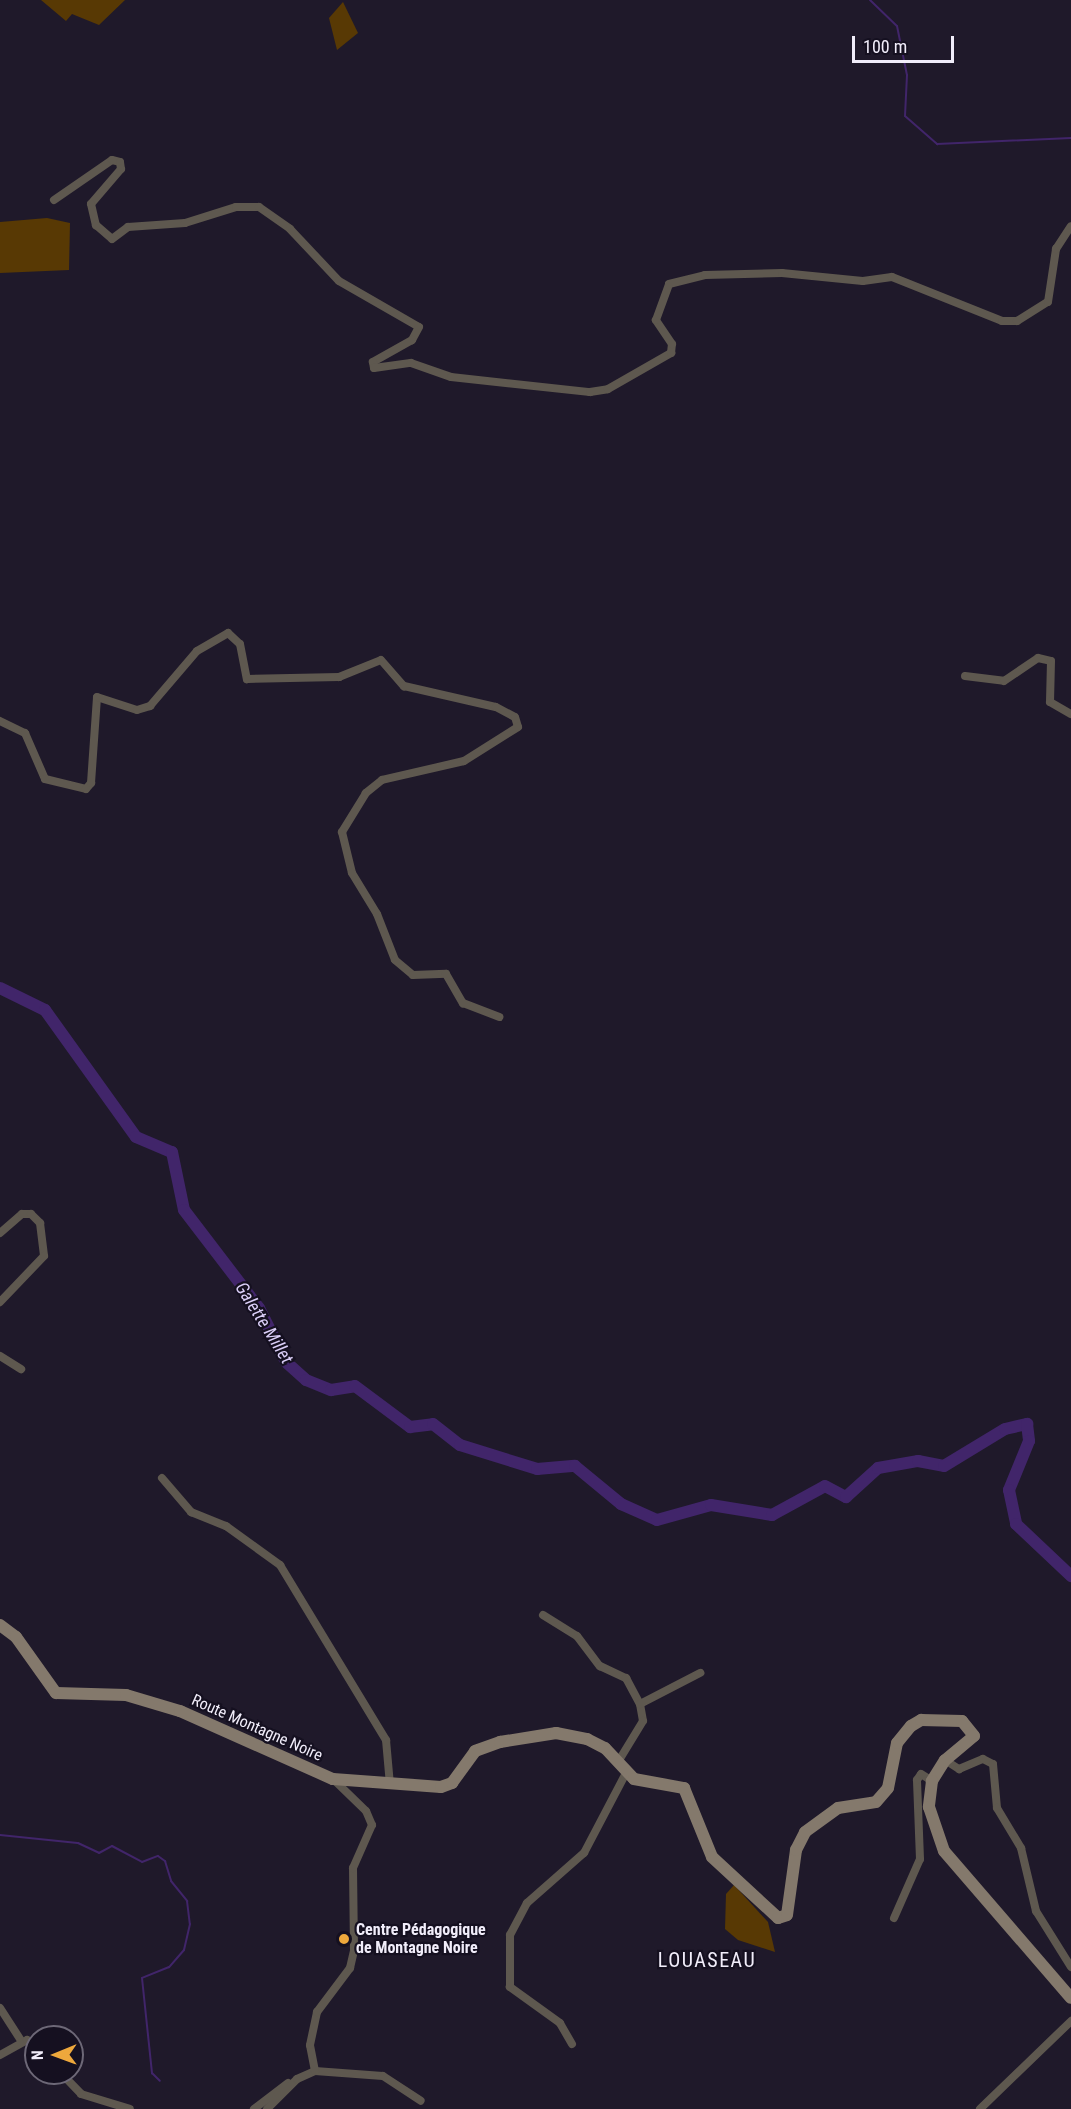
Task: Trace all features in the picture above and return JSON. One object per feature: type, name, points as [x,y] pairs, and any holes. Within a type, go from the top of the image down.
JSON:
[{"type":"street","points":[[54,200],[111,160],[120,162],[121,169],[91,204],[96,225],[112,239],[128,227],[184,223],[236,207],[260,207],[290,229],[339,281],[419,327],[412,340],[373,362],[374,368],[411,363],[451,377],[590,392],[608,389],[671,352],[672,344],[656,320],[669,284],[705,275],[782,273],[863,281],[892,277],[1002,321],[1017,321],[1048,302],[1056,249],[1071,226]]},
{"type":"street","points":[[0,721],[25,733],[45,778],[86,789],[91,783],[97,698],[137,710],[150,706],[196,651],[228,633],[240,644],[248,680],[339,677],[381,660],[404,686],[496,707],[515,717],[518,727],[464,761],[382,780],[366,793],[342,832],[352,873],[377,914],[395,960],[413,975],[446,974],[463,1003],[499,1017]]},
{"type":"street","points":[[965,676],[1004,681],[1038,658],[1051,661],[1050,702],[1071,714]]},
{"type":"street","points":[[0,1233],[22,1214],[31,1214],[39,1223],[44,1256],[0,1302]]},
{"type":"street","points":[[0,1356],[21,1368]]},
{"type":"street","points":[[162,1478],[191,1512],[226,1526],[280,1565],[386,1740],[390,1785]]},
{"type":"street","points":[[543,1615],[577,1636],[600,1666],[626,1678],[640,1704],[643,1721],[618,1762]]},
{"type":"street","name":"Route Montagne Noire","points":[[0,1625],[16,1637],[56,1693],[126,1695],[180,1711],[333,1779],[441,1787],[452,1783],[475,1751],[536,1735],[587,1739],[618,1762],[626,1773]]},
{"type":"street","points":[[640,1704],[700,1673]]},
{"type":"street","points":[[572,2044],[560,2023],[510,1987],[510,1935],[527,1903],[584,1853],[626,1773],[684,1788],[712,1857],[778,1918],[787,1914],[796,1850],[805,1832],[838,1808],[876,1802],[888,1788],[897,1743],[911,1726],[940,1719],[969,1726],[974,1736],[945,1760],[932,1781],[930,1806],[944,1851],[1071,1998]]},
{"type":"street","points":[[945,1760],[959,1769],[983,1759],[993,1764],[997,1808],[1021,1848],[1036,1911],[1071,1967]]},
{"type":"street","points":[[894,1918],[921,1851],[917,1780],[921,1774],[932,1781]]},
{"type":"street","points":[[315,2071],[310,2033],[326,1997],[350,1968],[356,1928],[353,1868],[372,1825],[366,1810],[333,1779]]},
{"type":"street","points":[[0,2008],[22,2042],[0,2055]]},
{"type":"street","points":[[980,2109],[1071,2021]]},
{"type":"street","points":[[254,2109],[297,2079],[315,2071],[383,2076],[421,2101]]},
{"type":"street","points":[[267,2109],[297,2079]]},
{"type":"street","points":[[72,2085],[81,2094],[130,2109]]},
{"type":"shaded area","points":[[41,0],[125,0],[99,25],[72,14],[66,21]]},
{"type":"shaded area","points":[[343,2],[358,33],[337,50],[329,18]]},
{"type":"shaded area","points":[[47,218],[70,223],[69,270],[0,273],[0,222]]},
{"type":"shaded area","points":[[734,1885],[768,1922],[775,1952],[738,1940],[725,1929],[726,1894]]},
{"type":"waterway","points":[[870,0],[897,26],[907,75],[905,116],[937,144],[1071,138]]},
{"type":"waterway","name":"Galette Millet","points":[[0,988],[45,1010],[136,1137],[172,1152],[184,1210],[259,1308],[286,1362],[306,1380],[331,1390],[355,1386],[410,1427],[433,1424],[460,1445],[537,1469],[575,1466],[621,1504],[657,1520],[711,1505],[772,1515],[825,1486],[846,1497],[878,1468],[918,1461],[944,1466],[1005,1429],[1027,1424],[1029,1441],[1009,1490],[1016,1524],[1071,1576]]},
{"type":"waterway","points":[[0,1835],[78,1843],[99,1853],[112,1846],[142,1862],[158,1856],[165,1861],[171,1881],[187,1901],[190,1924],[184,1950],[169,1967],[142,1978],[152,2073],[160,2081]]},
{"type":"place","name":"Centre Pédagogique de Montagne Noire","points":[[344,1939]]},
{"type":"district","name":"LOUASEAU","points":[[707,1960]]}]
